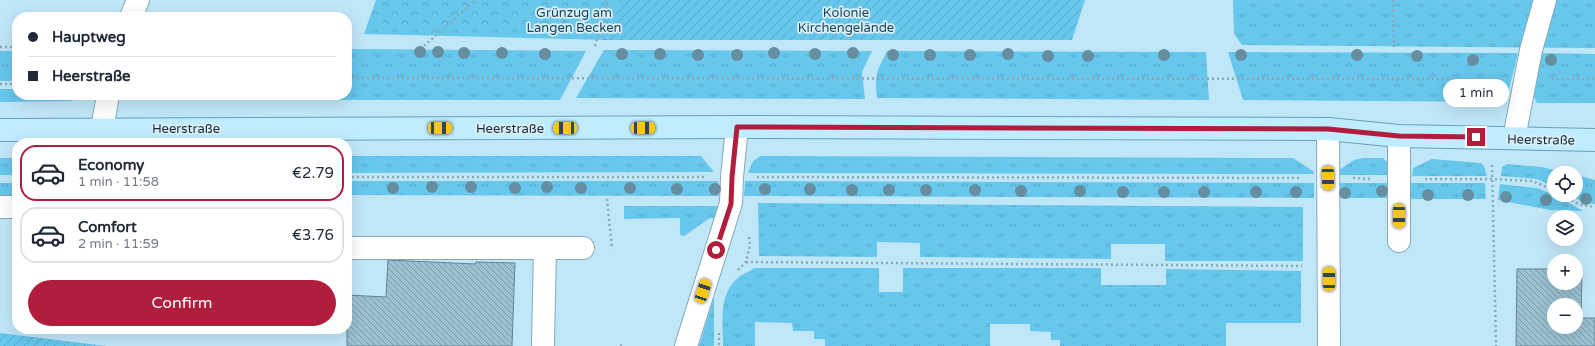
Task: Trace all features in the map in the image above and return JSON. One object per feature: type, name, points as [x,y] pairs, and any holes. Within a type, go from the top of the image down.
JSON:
[{"type":"main road","name":"Heerstraße","points":[[0,130],[73,136],[102,129],[283,135],[737,127],[1328,129],[1399,136],[1595,140]]},
{"type":"street","points":[[134,12],[138,0]]},
{"type":"street","points":[[1514,138],[1531,50],[1545,0]]},
{"type":"street","points":[[102,129],[107,100]]},
{"type":"street","points":[[686,346],[731,204],[737,127]]},
{"type":"street","points":[[1328,129],[1329,346]]},
{"type":"street","points":[[1399,136],[1399,241]]},
{"type":"street","points":[[0,207],[12,207]]},
{"type":"street","points":[[352,248],[583,248]]},
{"type":"street","points":[[543,344],[545,248]]},
{"type":"path","points":[[424,46],[476,0]]},
{"type":"path","points":[[595,46],[607,0]]},
{"type":"path","points":[[1393,0],[1394,50]]},
{"type":"path","points":[[0,47],[12,47]]},
{"type":"path","points":[[352,78],[1595,79]]},
{"type":"path","points":[[0,84],[12,84]]},
{"type":"path","points":[[1491,137],[1496,346]]},
{"type":"path","points":[[352,178],[732,177],[1492,179],[1532,181],[1547,187]]},
{"type":"path","points":[[607,199],[612,249]]},
{"type":"path","points":[[1575,202],[1580,205],[1595,207]]},
{"type":"path","points":[[746,262],[1329,266]]},
{"type":"green space","name":"Grünzug am Langen Becken","points":[[376,0],[619,0],[607,40],[364,34]]},
{"type":"green space","name":"Kolonie Kirchengelände","points":[[619,0],[1085,0],[1072,40],[607,40]]},
{"type":"green space","points":[[1233,0],[1595,0],[1595,48],[1242,45],[1234,34]]},
{"type":"green space","points":[[352,49],[586,51],[560,100],[352,100]]},
{"type":"green space","points":[[604,50],[872,51],[862,72],[865,99],[576,98]]},
{"type":"green space","points":[[0,51],[12,51],[12,81],[0,81]]},
{"type":"green space","points":[[887,51],[1206,52],[1209,100],[877,98],[877,73]]},
{"type":"green space","points":[[1228,52],[1518,53],[1506,102],[1243,100]]},
{"type":"green space","points":[[1540,53],[1595,54],[1595,103],[1537,103],[1532,93]]},
{"type":"green space","points":[[0,89],[12,89],[12,100],[73,100],[71,101],[0,102]]},
{"type":"green space","points":[[352,156],[701,156],[714,172],[352,173]]},
{"type":"green space","points":[[761,156],[1293,158],[1313,171],[1314,174],[748,173],[753,161]]},
{"type":"green space","points":[[0,158],[12,158],[12,175],[0,175]]},
{"type":"green space","points":[[1364,158],[1383,158],[1393,168],[1393,175],[1336,175],[1336,172],[1354,160]]},
{"type":"green space","points":[[1432,159],[1481,163],[1484,166],[1487,176],[1412,176],[1413,168]]},
{"type":"green space","points":[[1507,164],[1547,168],[1547,184],[1537,179],[1501,176],[1502,167]]},
{"type":"green space","points":[[1583,177],[1595,180],[1595,204],[1582,202]]},
{"type":"green space","points":[[352,181],[718,181],[719,196],[352,195]]},
{"type":"green space","points":[[745,181],[1314,183],[1314,198],[744,196]]},
{"type":"green space","points":[[0,183],[12,183],[12,197],[0,198]]},
{"type":"green space","points":[[1336,183],[1393,183],[1394,198],[1336,198]]},
{"type":"green space","points":[[1407,183],[1485,183],[1486,199],[1407,199]]},
{"type":"green space","points":[[1500,184],[1536,188],[1547,192],[1547,202],[1567,202],[1581,210],[1550,210],[1498,200]]},
{"type":"green space","points":[[758,203],[1303,207],[1303,261],[1165,261],[1165,244],[1111,244],[1111,259],[920,257],[920,243],[877,242],[877,257],[759,256]]},
{"type":"green space","points":[[624,206],[717,206],[716,218],[710,218],[684,236],[680,235],[680,218],[624,219]]},
{"type":"green space","points":[[754,268],[879,268],[879,292],[903,292],[903,268],[1101,268],[1101,285],[1166,285],[1166,269],[1301,271],[1301,323],[1226,323],[1226,346],[1060,346],[1060,340],[1051,340],[1051,332],[1030,331],[1030,324],[990,324],[990,346],[825,346],[825,339],[814,339],[814,331],[793,331],[792,323],[755,322],[755,346],[723,346],[722,319],[724,301],[727,292],[741,275]]},
{"type":"green space","points":[[714,297],[714,346],[699,346]]},
{"type":"green space","points":[[0,333],[106,346],[0,346]]},
{"type":"building","points":[[388,260],[475,264],[476,262],[515,263],[512,346],[347,346],[347,334],[352,334],[352,295],[386,297]]},
{"type":"building","points":[[1517,269],[1547,269],[1547,290],[1582,290],[1581,298],[1547,298],[1547,334],[1583,334],[1583,318],[1595,318],[1595,346],[1516,346]]},
{"type":"route","points":[[716,250],[731,204],[737,127],[1234,130],[1328,129],[1399,136],[1476,137]]}]
